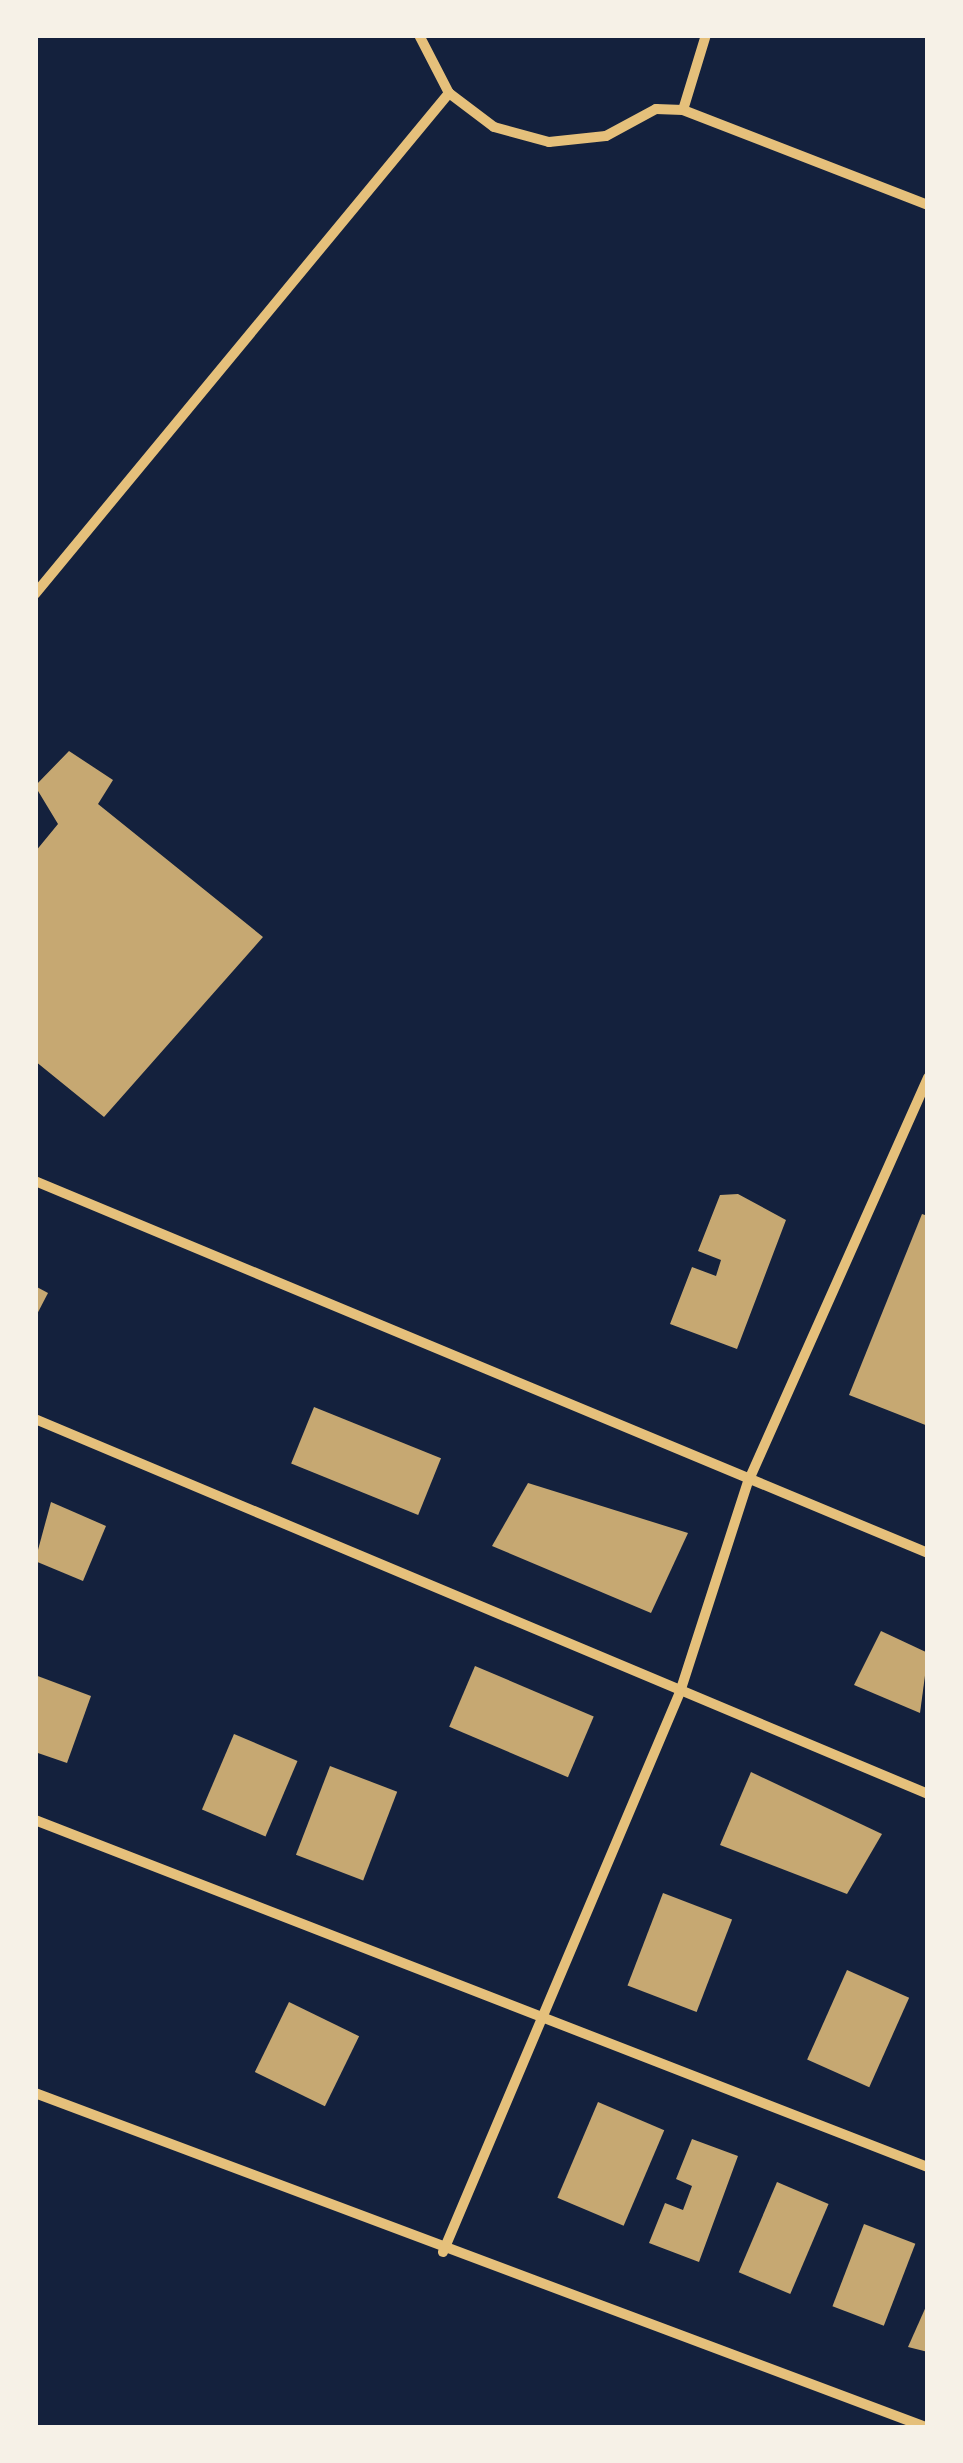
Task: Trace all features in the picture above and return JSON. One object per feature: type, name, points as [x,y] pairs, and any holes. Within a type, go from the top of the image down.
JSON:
[{"type":"street","points":[[419,35],[449,93],[494,127],[549,142],[606,136],[656,109],[683,110],[928,205]]},
{"type":"street","points":[[683,110],[706,35]]},
{"type":"street","points":[[35,594],[449,93]]},
{"type":"street","points":[[443,2252],[680,1692],[748,1482],[928,1077]]},
{"type":"street","points":[[35,1182],[928,1554]]},
{"type":"street","points":[[35,1418],[928,1794]]},
{"type":"street","points":[[35,1820],[928,2167]]},
{"type":"street","points":[[35,2093],[443,2252],[928,2428]]},
{"type":"building","points":[[69,751],[113,780],[98,804],[263,937],[104,1117],[35,1061],[35,852],[58,824],[35,786]]},
{"type":"building","points":[[738,1194],[786,1220],[737,1349],[670,1324],[692,1267],[716,1276],[721,1260],[698,1251],[720,1195]]},
{"type":"building","points":[[922,1214],[928,1216],[928,1426],[849,1395]]},
{"type":"building","points":[[35,1286],[48,1293],[35,1318]]},
{"type":"building","points":[[314,1407],[441,1458],[418,1515],[291,1464]]},
{"type":"building","points":[[528,1483],[688,1533],[651,1613],[492,1546]]},
{"type":"building","points":[[51,1502],[106,1526],[83,1581],[35,1561]]},
{"type":"building","points":[[881,1631],[928,1653],[920,1713],[854,1685]]},
{"type":"building","points":[[475,1666],[594,1716],[568,1777],[449,1727]]},
{"type":"building","points":[[35,1675],[91,1696],[67,1763],[35,1752]]},
{"type":"building","points":[[234,1734],[298,1761],[265,1836],[202,1809]]},
{"type":"building","points":[[330,1766],[397,1792],[363,1880],[296,1855]]},
{"type":"building","points":[[751,1772],[882,1834],[847,1894],[720,1845]]},
{"type":"building","points":[[663,1893],[732,1920],[697,2012],[628,1985]]},
{"type":"building","points":[[847,1970],[909,1998],[869,2087],[807,2060]]},
{"type":"building","points":[[289,2002],[359,2036],[325,2106],[255,2072]]},
{"type":"building","points":[[598,2102],[664,2130],[624,2226],[557,2198]]},
{"type":"building","points":[[692,2139],[738,2156],[699,2262],[649,2243],[665,2203],[683,2210],[692,2186],[676,2179]]},
{"type":"building","points":[[777,2182],[829,2204],[790,2294],[739,2272]]},
{"type":"building","points":[[864,2224],[915,2244],[884,2326],[832,2306]]},
{"type":"building","points":[[928,2302],[928,2352],[908,2347]]}]
